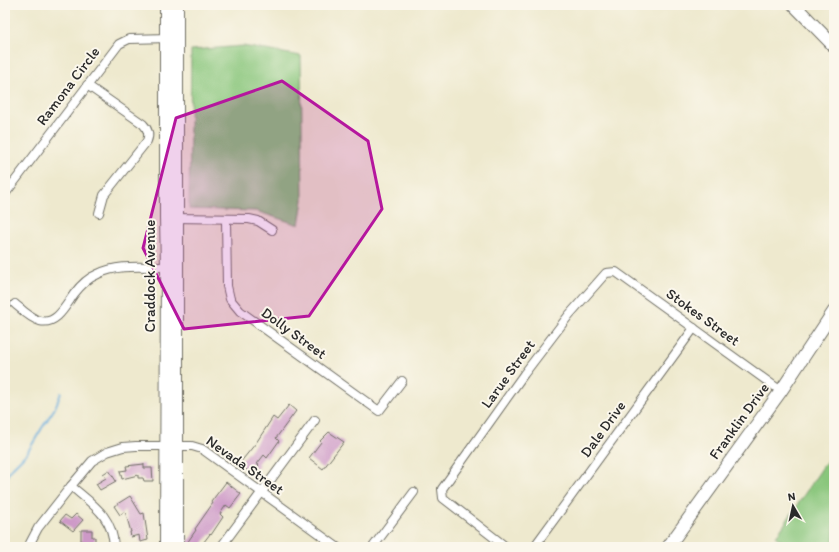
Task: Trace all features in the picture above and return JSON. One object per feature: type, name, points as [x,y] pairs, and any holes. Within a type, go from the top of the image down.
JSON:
[{"type":"street","name":"Craddock Avenue","points":[[166,5],[172,38]]},
{"type":"street","name":"Craddock Avenue","points":[[177,5],[172,38],[171,218],[172,446],[177,547]]},
{"type":"street","points":[[794,5],[834,46]]},
{"type":"street","name":"Ramona Circle","points":[[5,194],[114,48],[123,40],[172,38]]},
{"type":"street","points":[[87,84],[143,124],[149,136],[147,141],[104,195],[99,213]]},
{"type":"street","points":[[171,218],[253,219],[272,230]]},
{"type":"street","name":"Dolly Street","points":[[226,219],[227,286],[230,299],[240,311],[379,411],[402,380]]},
{"type":"street","points":[[15,304],[40,321],[53,320],[61,313],[84,284],[96,274],[110,269],[127,267],[172,267]]},
{"type":"street","name":"Stokes Street","points":[[606,273],[616,272],[781,391]]},
{"type":"street","name":"Larue Street","points":[[506,547],[443,498],[442,490],[520,380],[569,315],[606,273]]},
{"type":"street","name":"Franklin Drive","points":[[668,547],[781,391],[834,311]]},
{"type":"street","name":"Dale Drive","points":[[534,547],[694,328]]},
{"type":"street","points":[[222,547],[314,420]]},
{"type":"street","name":"Craddock Avenue","points":[[166,547],[172,446]]},
{"type":"street","name":"Nevada Street","points":[[28,547],[38,528],[92,461],[107,452],[123,447],[192,446],[198,447],[337,547]]},
{"type":"street","points":[[71,486],[104,515],[110,524],[113,534],[114,547]]},
{"type":"street","points":[[373,547],[414,492]]},
{"type":"highlighted area","points":[[282,81],[368,141],[382,209],[309,316],[184,329],[143,248],[176,118]]},
{"type":"green space","points":[[243,46],[301,56],[303,200],[299,225],[256,211],[189,209],[191,50]]},
{"type":"green space","points":[[834,450],[834,547],[790,547],[776,537]]},
{"type":"building","points":[[289,405],[296,411],[276,438],[279,441],[267,458],[264,455],[252,474],[239,464],[256,443],[273,417],[277,420]]},
{"type":"building","points":[[329,432],[344,442],[323,469],[309,458],[321,442],[320,441]]},
{"type":"building","points":[[144,464],[144,468],[152,468],[153,481],[144,481],[143,478],[138,478],[138,475],[122,479],[120,471],[127,470],[126,466]]},
{"type":"building","points":[[109,470],[116,481],[100,490],[96,484],[106,478],[103,474]]},
{"type":"building","points":[[226,482],[241,494],[230,508],[226,505],[220,514],[223,517],[211,535],[210,534],[200,547],[193,547],[187,543],[213,503],[211,502]]},
{"type":"building","points":[[130,496],[141,514],[144,513],[148,540],[140,542],[139,535],[131,537],[125,511],[120,515],[114,506]]},
{"type":"building","points":[[76,514],[83,520],[73,531],[60,521],[65,515],[71,519]]},
{"type":"building","points":[[81,530],[92,530],[92,537],[95,537],[95,547],[81,547]]},
{"type":"waterway","points":[[5,479],[11,469],[27,453],[55,408],[61,393]]}]
